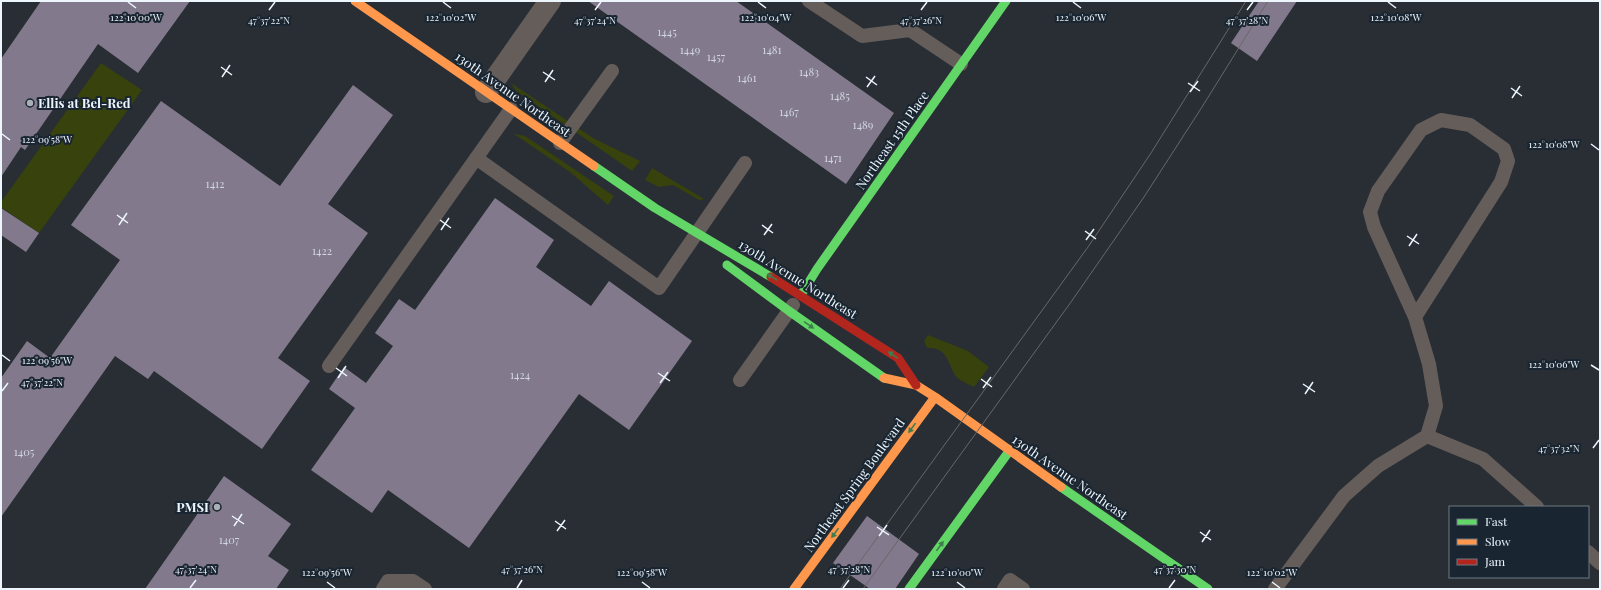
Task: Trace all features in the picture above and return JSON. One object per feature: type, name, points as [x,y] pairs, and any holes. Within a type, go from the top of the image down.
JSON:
[{"type":"street","name":"130th Avenue Northeast","points":[[355,1],[694,235],[801,295],[898,358],[916,385]]},
{"type":"street","points":[[486,92],[550,1]]},
{"type":"street","name":"Northeast 15th Place","points":[[801,295],[824,259],[1006,1]]},
{"type":"street","name":"130th Avenue Northeast","points":[[694,235],[704,248]]},
{"type":"street","name":"130th Avenue Northeast","points":[[722,261],[789,311],[885,378],[916,385],[935,397],[1208,589]]},
{"type":"street","name":"Northeast Spring Boulevard","points":[[794,589],[935,397]]},
{"type":"street","points":[[909,589],[1010,450]]},
{"type":"lane","points":[[809,1],[862,36],[910,30],[961,64]]},
{"type":"lane","points":[[560,142],[612,71]]},
{"type":"lane","points":[[329,366],[511,109]]},
{"type":"lane","points":[[1275,589],[1344,496],[1378,466],[1427,436],[1436,406],[1429,364],[1415,317],[1374,227],[1370,212],[1378,191],[1421,130],[1441,120],[1470,125],[1504,149],[1508,161],[1501,182],[1415,317]]},
{"type":"lane","points":[[476,158],[659,288],[745,162]]},
{"type":"lane","points":[[740,380],[801,295]]},
{"type":"lane","points":[[1427,436],[1483,459],[1536,506]]},
{"type":"lane","points":[[1589,553],[1600,563]]},
{"type":"lane","points":[[1004,589],[1010,580],[1023,589]]},
{"type":"lane","points":[[383,589],[388,581],[413,581],[425,589]]},
{"type":"green space","points":[[101,63],[142,90],[39,233],[1,207],[1,202]]},
{"type":"green space","points":[[511,83],[593,138],[640,161],[632,171],[516,91]]},
{"type":"green space","points":[[514,134],[525,136],[614,196],[608,205],[570,172]]},
{"type":"green space","points":[[652,168],[704,199],[699,200],[673,185],[659,187],[645,180]]},
{"type":"green space","points":[[928,335],[968,351],[989,367],[974,387],[956,377],[943,352],[934,348],[927,348],[924,341]]},
{"type":"building","points":[[41,1],[190,1],[138,73],[98,44],[25,150],[21,147],[1,177],[1,59]]},
{"type":"building","points":[[588,1],[736,1],[894,113],[846,184]]},
{"type":"building","points":[[1259,1],[1297,1],[1257,61],[1231,43]]},
{"type":"building","points":[[353,85],[393,115],[328,204],[368,233],[278,358],[310,381],[262,449],[154,371],[148,379],[115,356],[1,517],[1,378],[27,341],[50,358],[120,260],[71,225],[161,101],[280,186]]},
{"type":"building","points":[[495,198],[554,240],[536,267],[591,306],[609,281],[692,341],[629,430],[579,394],[469,548],[388,490],[372,513],[311,470],[355,408],[329,389],[344,367],[366,383],[393,346],[375,333],[399,299],[415,310]]},
{"type":"building","points":[[1,208],[39,233],[26,252],[1,235]]},
{"type":"building","points":[[224,476],[291,524],[268,556],[289,570],[276,589],[145,589]]},
{"type":"building","points":[[867,516],[919,554],[895,589],[870,589],[833,563]]},
{"type":"tram line","points":[[840,589],[1088,247],[1151,153],[1246,1]]},
{"type":"tram line","points":[[863,589],[1071,302],[1144,197],[1268,1]]},
{"type":"traffic: fast","points":[[801,295],[817,269],[1006,1]]},
{"type":"traffic: fast","points":[[594,166],[655,208],[771,277]]},
{"type":"traffic: fast","points":[[727,265],[884,378]]},
{"type":"traffic: fast","points":[[909,589],[1010,450]]},
{"type":"traffic: fast","points":[[1061,487],[1208,589]]},
{"type":"traffic: slow","points":[[355,1],[594,166]]},
{"type":"traffic: slow","points":[[884,378],[916,385],[1061,487]]},
{"type":"traffic: slow","points":[[794,589],[935,397]]},
{"type":"traffic: jam","points":[[771,277],[898,358],[916,385]]},
{"type":"place","name":"Ellis at Bel-Red","points":[[30,103]]},
{"type":"place","name":"PMSI","points":[[217,507]]}]
